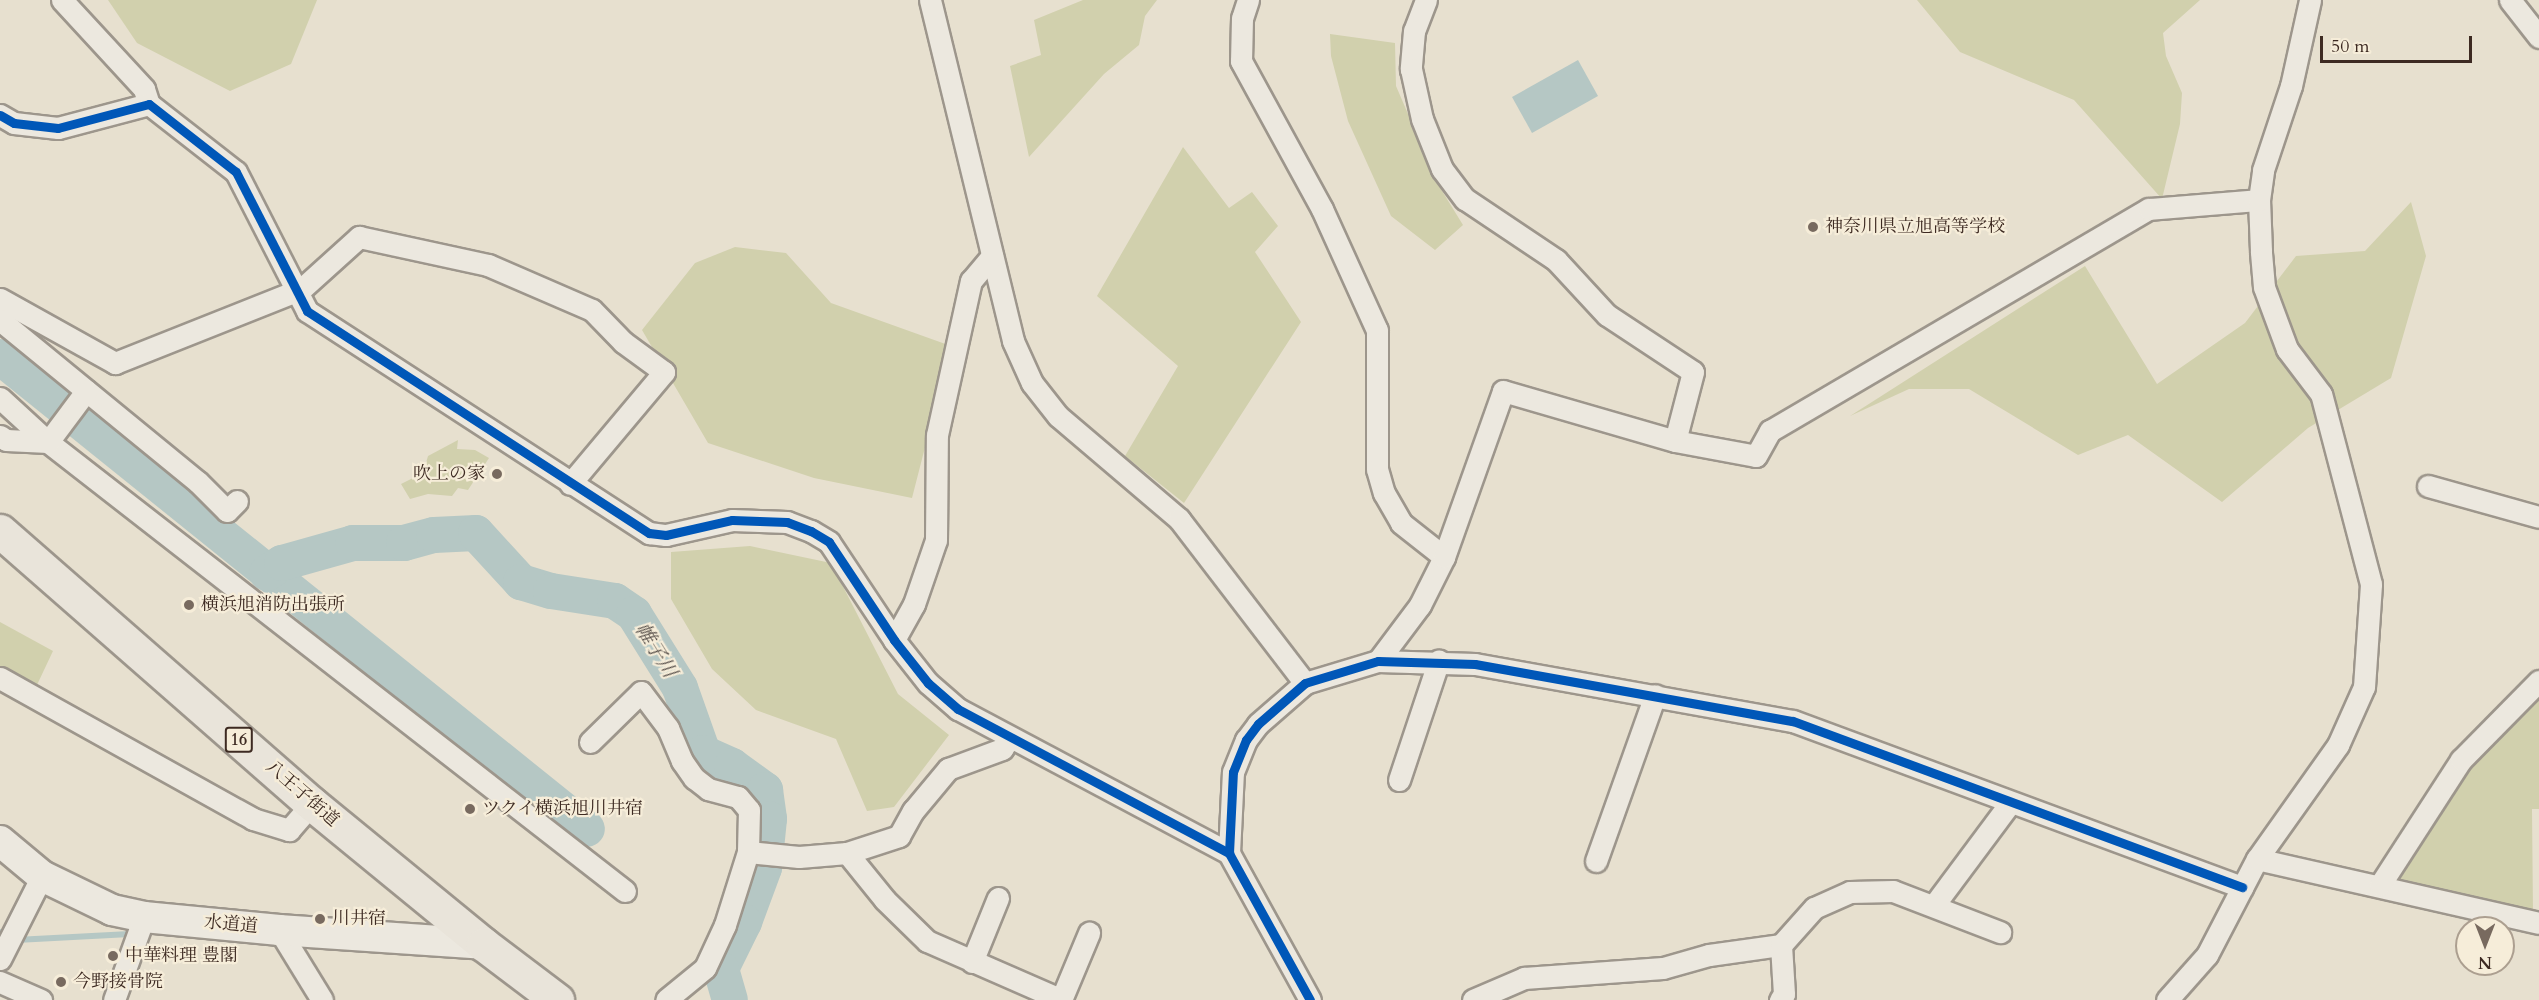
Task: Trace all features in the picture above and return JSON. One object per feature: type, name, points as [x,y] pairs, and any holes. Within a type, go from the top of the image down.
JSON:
[{"type":"highway","name":"八王子街道","points":[[0,531],[312,804],[483,944],[558,1000]]},
{"type":"street","points":[[62,0],[144,88],[149,104],[236,172],[307,311],[570,484],[649,533],[666,535],[732,520],[787,522],[811,531],[835,550],[894,640],[928,683],[958,709],[1229,853]]},
{"type":"street","points":[[930,0],[1013,341],[1032,383],[1058,416],[1179,519],[1305,683]]},
{"type":"street","points":[[1248,0],[1242,18],[1241,61],[1322,209],[1377,330],[1375,439],[1377,469],[1384,493],[1401,522],[1444,557]]},
{"type":"street","points":[[1426,0],[1414,31],[1411,69],[1422,119],[1442,168],[1465,199],[1556,260],[1606,315],[1693,372],[1675,441]]},
{"type":"street","points":[[2167,1000],[2207,955],[2257,859],[2338,745],[2364,687],[2371,584],[2321,394],[2286,349],[2264,287],[2259,200],[2263,170],[2291,86],[2310,0]]},
{"type":"street","points":[[2511,0],[2539,37]]},
{"type":"street","points":[[0,115],[14,123],[58,128],[149,104]]},
{"type":"street","points":[[1378,661],[1420,605],[1444,557],[1503,391],[1675,441],[1756,456],[1770,430],[2149,209],[2259,200]]},
{"type":"street","points":[[0,298],[115,363],[296,292],[359,237],[488,265],[592,310],[623,342],[664,372],[570,484]]},
{"type":"street","points":[[894,640],[914,604],[936,540],[937,435],[971,281],[992,256]]},
{"type":"street","points":[[0,320],[84,394],[198,482],[227,512],[237,501]]},
{"type":"street","points":[[0,436],[6,440],[53,436],[84,394]]},
{"type":"street","points":[[0,398],[53,436],[626,891]]},
{"type":"street","points":[[2428,486],[2539,517]]},
{"type":"street","points":[[1310,1000],[1229,853],[1231,795],[1238,755],[1258,724],[1305,683],[1378,661],[1439,660],[1656,695],[1793,721],[2242,887]]},
{"type":"street","points":[[1399,780],[1439,660]]},
{"type":"street","points":[[0,678],[253,819],[289,830],[312,804]]},
{"type":"street","points":[[2380,885],[2461,760],[2539,681]]},
{"type":"street","points":[[590,742],[641,693],[668,728],[682,761],[694,778],[708,789],[738,797],[749,810],[762,854],[705,968],[666,1000]]},
{"type":"street","points":[[1596,861],[1656,695]]},
{"type":"street","points":[[762,854],[847,853],[899,836],[913,811],[948,769],[1002,749],[1010,737]]},
{"type":"street","points":[[1934,905],[2010,802]]},
{"type":"street","name":"水道道","points":[[0,841],[42,876],[85,900],[144,917],[279,930],[483,944]]},
{"type":"street","points":[[847,853],[885,900],[927,941],[1061,1000],[1089,933]]},
{"type":"street","points":[[2257,859],[2380,885],[2539,923]]},
{"type":"street","points":[[7,945],[42,876]]},
{"type":"street","points":[[1473,1000],[1524,978],[1663,968],[1709,955],[1780,945],[1814,908],[1850,892],[1893,891],[2000,932]]},
{"type":"street","points":[[972,962],[998,898]]},
{"type":"street","points":[[114,1000],[144,917]]},
{"type":"street","points":[[279,930],[322,1000]]},
{"type":"street","points":[[1780,945],[1780,1000]]},
{"type":"street","points":[[0,982],[41,1000]]},
{"type":"green space","points":[[108,0],[317,0],[291,64],[230,91],[137,43]]},
{"type":"green space","points":[[1083,0],[1157,0],[1145,16],[1139,45],[1104,74],[1029,157],[1010,66],[1041,55],[1034,20]]},
{"type":"green space","points":[[1917,0],[2200,0],[2163,33],[2166,56],[2182,93],[2180,124],[2162,199],[2074,100],[1960,52]]},
{"type":"green space","points":[[1330,34],[1395,43],[1396,86],[1439,186],[1463,225],[1435,250],[1391,216],[1348,121],[1331,56]]},
{"type":"green space","points":[[1183,147],[1229,208],[1252,192],[1278,226],[1255,252],[1301,322],[1184,503],[1125,456],[1178,366],[1097,296]]},
{"type":"green space","points":[[2411,202],[2426,256],[2391,378],[2308,428],[2222,502],[2128,435],[2078,455],[1969,389],[1909,389],[1850,416],[2085,266],[2157,384],[2245,323],[2296,256],[2365,251]]},
{"type":"green space","points":[[735,247],[786,253],[831,303],[951,346],[912,498],[814,478],[708,443],[642,330],[695,263]]},
{"type":"green space","points":[[458,440],[457,449],[475,450],[489,458],[468,490],[458,488],[452,496],[428,494],[410,499],[401,484],[423,473],[428,456]]},
{"type":"green space","points":[[750,546],[831,563],[898,694],[949,735],[894,807],[867,811],[836,739],[756,710],[712,669],[671,599],[671,552]]},
{"type":"green space","points":[[0,622],[53,651],[36,687],[0,669]]},
{"type":"green space","points":[[2539,691],[2539,809],[2532,809],[2533,914],[2389,883],[2462,771]]},
{"type":"shaded area","points":[[1578,60],[1598,96],[1532,133],[1512,97]]},
{"type":"waterway","points":[[0,357],[587,829]]},
{"type":"waterway","name":"帷子川","points":[[267,573],[282,563],[353,543],[404,543],[434,535],[476,533],[521,582],[551,591],[615,601],[634,614],[680,688],[703,753],[732,766],[765,790],[769,819],[764,868],[744,922],[721,969],[730,1000]]},
{"type":"waterway","points":[[0,932],[16,940],[130,934]]},
{"type":"cycle path","points":[[0,115],[14,123],[58,128],[149,104],[236,172],[307,311],[649,533],[666,535],[732,520],[787,522],[811,531],[829,542],[894,640],[928,683],[958,709],[1229,853]]},
{"type":"cycle path","points":[[1310,1000],[1229,853],[1233,772],[1246,740],[1258,724],[1305,683],[1378,661],[1475,664],[1793,721],[2242,887]]},
{"type":"place","name":"神奈川県立旭高等学校","points":[[1813,227]]},
{"type":"place","name":"吹上の家","points":[[497,474]]},
{"type":"place","name":"横浜旭消防出張所","points":[[189,605]]},
{"type":"place","name":"ツクイ横浜旭川井宿","points":[[470,809]]},
{"type":"place","name":"川井宿","points":[[320,919]]},
{"type":"place","name":"中華料理 豊閣","points":[[113,956]]},
{"type":"place","name":"今野接骨院","points":[[61,982]]}]
